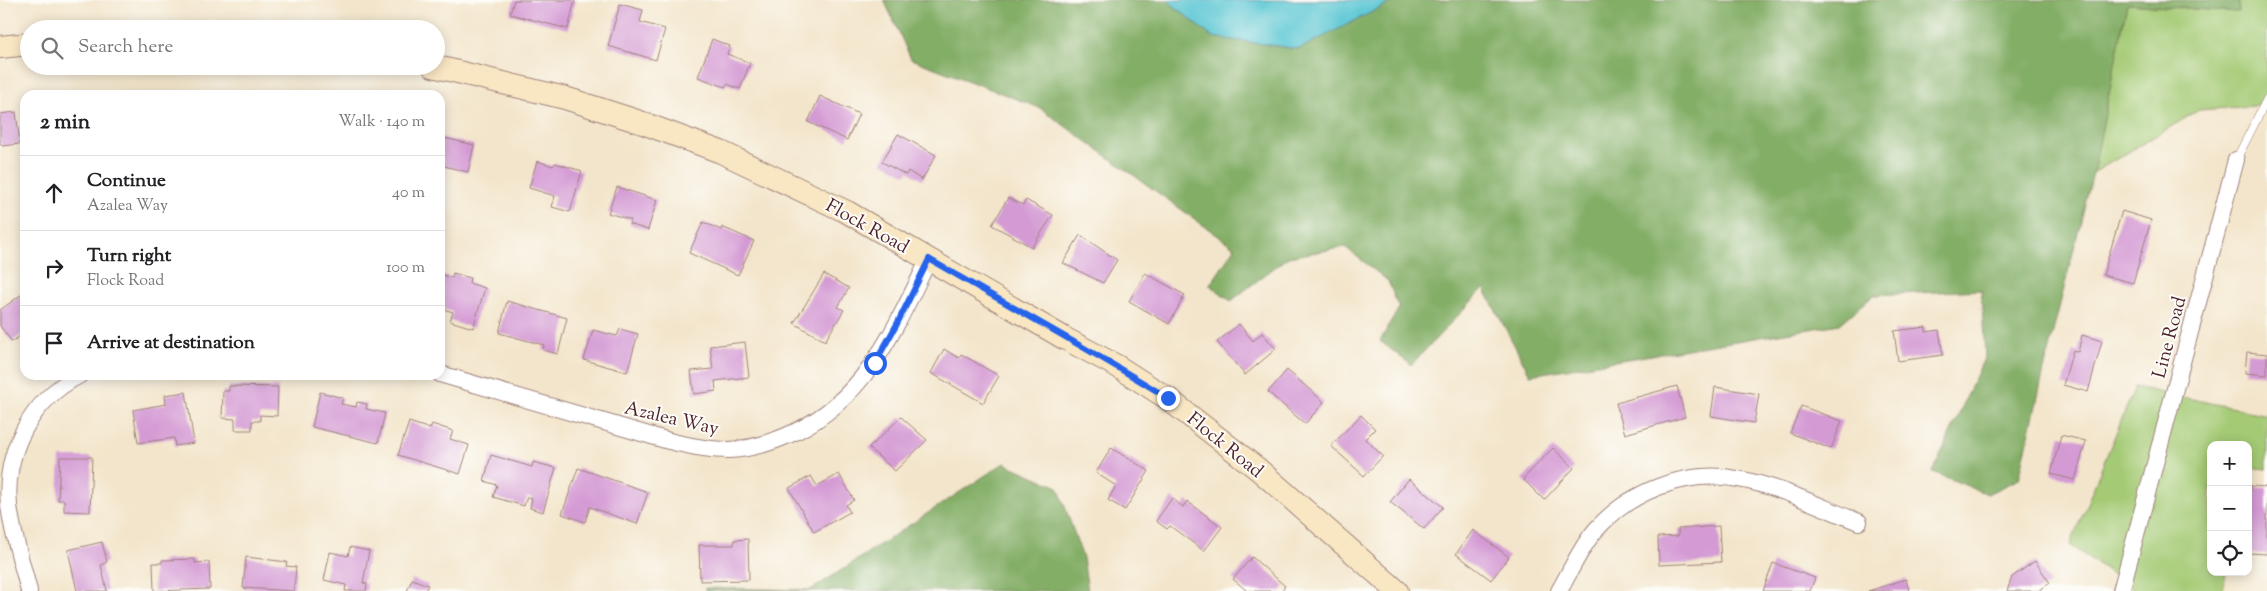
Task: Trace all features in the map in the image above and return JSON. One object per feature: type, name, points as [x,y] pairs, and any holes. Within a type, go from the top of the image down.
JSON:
[{"type":"street","points":[[0,47],[20,45]]},
{"type":"street","name":"Flock Road","points":[[445,69],[565,98],[640,122],[721,152],[847,212],[1064,338],[1117,366],[1168,398],[1260,470],[1396,591]]},
{"type":"street","name":"Line Road","points":[[2121,591],[2236,160]]},
{"type":"street","name":"Azalea Way","points":[[445,375],[669,441],[702,448],[730,450],[754,447],[781,439],[812,424],[833,409],[853,390],[875,363],[897,324],[929,259]]},
{"type":"street","points":[[28,591],[9,506],[9,481],[12,458],[21,435],[34,414],[50,395],[72,380]]},
{"type":"street","points":[[1559,591],[1592,534],[1612,514],[1634,498],[1658,486],[1684,479],[1709,477],[1736,478],[1762,485],[1860,522]]},
{"type":"lane","name":"Line Road","points":[[2236,160],[2267,99]]},
{"type":"green space","points":[[884,0],[1167,0],[1212,37],[1298,49],[1396,0],[2239,0],[2238,12],[2127,4],[2093,173],[2051,340],[2019,479],[1987,494],[1933,472],[1985,356],[1981,290],[1874,295],[1840,324],[1530,375],[1484,288],[1411,365],[1380,341],[1399,308],[1388,281],[1345,247],[1288,257],[1231,301],[1210,285],[1235,248],[1040,108],[911,59]]},
{"type":"green space","points":[[2239,0],[2267,0],[2267,105],[2199,110],[2093,173],[2127,4],[2237,12]]},
{"type":"green space","points":[[2135,387],[2267,415],[2267,469],[2252,467],[2252,441],[2207,441],[2207,576],[2225,576],[2223,591],[2137,591],[2070,545]]},
{"type":"green space","points":[[1004,463],[1058,487],[1083,558],[1088,591],[705,591],[705,588],[811,590]]},
{"type":"water","points":[[1167,0],[1396,0],[1299,49],[1212,37]]},
{"type":"building","points":[[514,0],[575,0],[568,29],[510,14]]},
{"type":"building","points":[[620,4],[643,10],[640,22],[665,29],[656,60],[608,46]]},
{"type":"building","points":[[712,39],[730,46],[727,54],[750,63],[740,89],[727,84],[725,87],[698,77]]},
{"type":"building","points":[[820,96],[859,114],[847,140],[808,122]]},
{"type":"building","points":[[16,112],[20,144],[2,146],[0,143],[0,114]]},
{"type":"building","points":[[898,134],[936,155],[922,180],[908,171],[906,175],[882,162]]},
{"type":"building","points":[[445,138],[474,145],[468,172],[445,166]]},
{"type":"building","points":[[537,161],[553,166],[555,163],[582,171],[570,212],[552,207],[555,196],[529,188]]},
{"type":"building","points":[[617,187],[657,200],[648,230],[629,224],[631,220],[608,213]]},
{"type":"building","points":[[1008,198],[1023,205],[1026,200],[1053,215],[1032,247],[992,225]]},
{"type":"building","points":[[2122,211],[2151,220],[2133,283],[2103,275]]},
{"type":"building","points":[[703,222],[721,230],[722,227],[754,241],[738,275],[689,253]]},
{"type":"building","points":[[1080,235],[1117,260],[1103,283],[1063,263]]},
{"type":"building","points":[[453,273],[470,278],[469,283],[485,288],[473,328],[450,321],[453,312],[445,310],[445,276],[452,278]]},
{"type":"building","points":[[1145,273],[1185,295],[1169,324],[1129,301]]},
{"type":"building","points":[[824,274],[849,288],[838,307],[844,310],[825,341],[794,323]]},
{"type":"building","points":[[20,296],[20,336],[12,342],[0,326],[0,310]]},
{"type":"building","points":[[507,301],[567,318],[558,354],[543,350],[544,345],[499,333]]},
{"type":"building","points":[[1239,324],[1253,341],[1262,333],[1276,349],[1245,375],[1217,342]]},
{"type":"building","points":[[1926,327],[1926,332],[1939,330],[1943,355],[1898,361],[1894,331]]},
{"type":"building","points":[[620,329],[638,334],[627,372],[584,360],[593,330],[617,336]]},
{"type":"building","points":[[2082,335],[2102,341],[2088,392],[2063,385],[2073,350],[2078,352]]},
{"type":"building","points":[[745,342],[749,377],[715,381],[716,391],[694,394],[691,371],[713,369],[710,346]]},
{"type":"building","points":[[944,349],[959,358],[961,354],[999,376],[983,403],[931,373]]},
{"type":"building","points":[[2247,352],[2267,354],[2267,375],[2245,373]]},
{"type":"building","points":[[1287,370],[1324,402],[1305,424],[1268,392]]},
{"type":"building","points":[[229,386],[278,387],[277,416],[260,415],[260,421],[252,421],[252,430],[235,430],[235,419],[222,418],[223,391],[229,391]]},
{"type":"building","points":[[1677,386],[1685,417],[1625,434],[1616,403]]},
{"type":"building","points":[[1715,387],[1759,394],[1754,423],[1711,416]]},
{"type":"building","points":[[186,392],[194,443],[175,446],[174,438],[138,443],[133,410],[166,404],[165,395]]},
{"type":"building","points":[[320,392],[343,398],[341,404],[356,407],[357,402],[367,404],[366,409],[385,413],[378,443],[312,427]]},
{"type":"building","points":[[1801,406],[1842,421],[1831,449],[1790,433]]},
{"type":"building","points":[[1361,415],[1375,429],[1365,439],[1383,456],[1364,476],[1331,446]]},
{"type":"building","points":[[901,417],[927,440],[895,471],[869,448]]},
{"type":"building","points":[[409,422],[430,429],[432,424],[453,431],[450,439],[469,445],[460,474],[398,455]]},
{"type":"building","points":[[2061,435],[2086,441],[2075,480],[2051,474]]},
{"type":"building","points":[[1111,448],[1149,471],[1125,510],[1108,500],[1116,486],[1096,473]]},
{"type":"building","points":[[1553,448],[1574,468],[1544,500],[1523,479]]},
{"type":"building","points":[[491,455],[532,467],[533,462],[556,468],[543,512],[530,508],[532,498],[527,497],[524,506],[493,497],[497,485],[484,481]]},
{"type":"building","points":[[60,457],[92,457],[90,512],[64,511],[64,500],[58,500]]},
{"type":"building","points":[[578,468],[648,492],[637,524],[590,507],[585,522],[562,514]]},
{"type":"building","points":[[839,474],[854,500],[846,505],[850,512],[814,532],[789,488],[811,476],[817,486]]},
{"type":"building","points":[[1409,479],[1443,507],[1424,529],[1390,502]]},
{"type":"building","points":[[2252,486],[2267,487],[2267,554],[2252,553]]},
{"type":"building","points":[[1172,498],[1183,507],[1187,501],[1222,527],[1204,551],[1170,526],[1167,529],[1156,521]]},
{"type":"building","points":[[1719,526],[1721,562],[1659,565],[1658,537],[1678,536],[1678,529]]},
{"type":"building","points":[[1473,530],[1509,557],[1491,580],[1456,554]]},
{"type":"building","points":[[748,539],[749,580],[700,581],[699,545],[734,545],[734,540]]},
{"type":"building","points":[[102,542],[107,562],[101,565],[107,591],[77,591],[68,550]]},
{"type":"building","points":[[350,547],[369,551],[363,583],[367,584],[366,591],[345,591],[346,585],[324,580],[330,552],[348,556]]},
{"type":"building","points":[[246,557],[287,562],[286,566],[296,567],[294,591],[243,588]]},
{"type":"building","points":[[1252,557],[1285,586],[1281,591],[1247,591],[1233,579]]},
{"type":"building","points":[[195,559],[195,563],[209,562],[210,589],[154,591],[153,563],[162,563],[162,560]]},
{"type":"building","points":[[2035,561],[2050,583],[2038,591],[2007,591],[2012,577]]},
{"type":"building","points":[[1773,563],[1815,578],[1810,591],[1763,591]]},
{"type":"building","points":[[412,579],[428,585],[425,591],[407,591]]},
{"type":"building","points":[[1906,579],[1909,591],[1868,591]]},
{"type":"route","points":[[875,363],[897,324],[929,259],[1064,338],[1117,366],[1168,398]]}]
